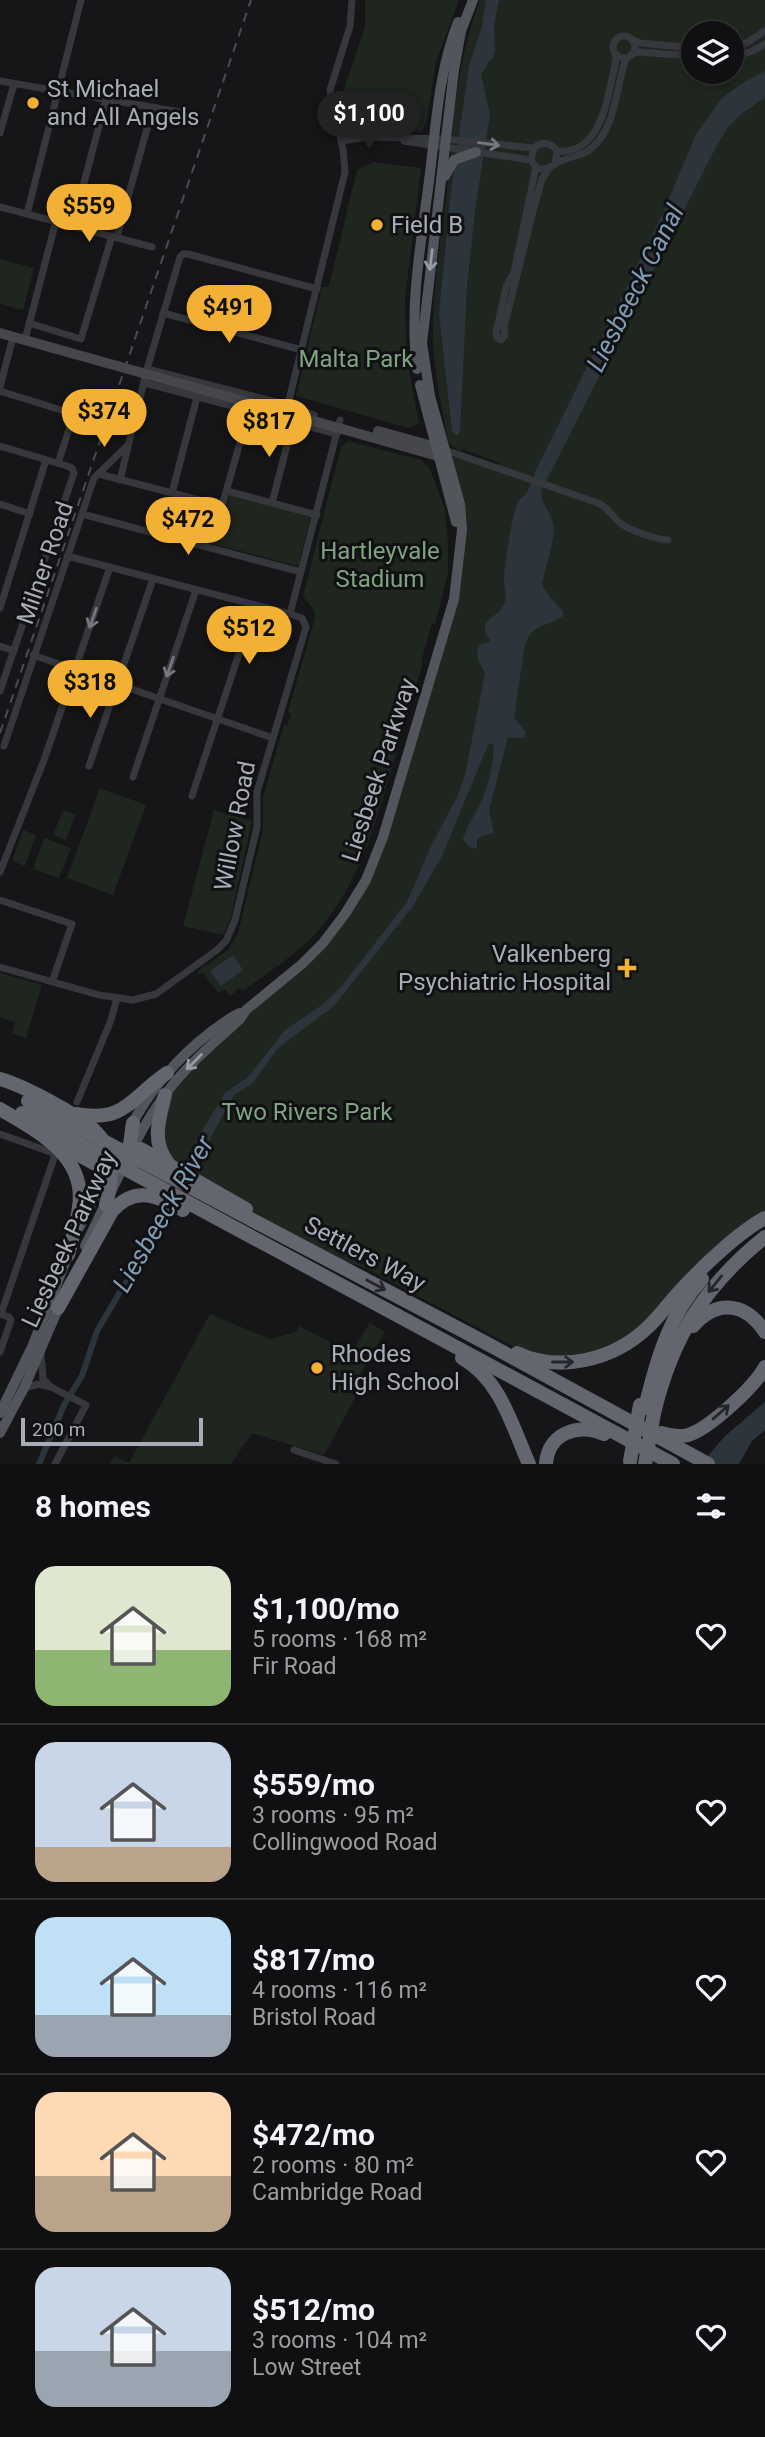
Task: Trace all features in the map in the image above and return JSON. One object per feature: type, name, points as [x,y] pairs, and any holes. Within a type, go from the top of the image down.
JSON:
[{"type":"highway","points":[[0,1079],[74,1107],[90,1116],[105,1116],[131,1105],[167,1073]]},
{"type":"highway","name":"Settlers Way","points":[[0,1085],[25,1107],[254,1230],[315,1253],[708,1464]]},
{"type":"highway","points":[[165,1095],[157,1140],[162,1155],[174,1169]]},
{"type":"highway","name":"Settlers Way","points":[[0,1101],[25,1107]]},
{"type":"highway","points":[[74,1107],[108,1149],[112,1163],[112,1180],[106,1205]]},
{"type":"highway","points":[[0,1109],[54,1143],[72,1165],[80,1192],[68,1255]]},
{"type":"highway","points":[[133,1123],[130,1136],[132,1153],[143,1179],[163,1199]]},
{"type":"highway","points":[[37,1132],[101,1167],[141,1149],[315,1253]]},
{"type":"highway","points":[[58,1308],[117,1206],[135,1195],[145,1194],[163,1199],[246,1243],[293,1259]]},
{"type":"highway","points":[[486,1343],[498,1344],[522,1355],[550,1362],[596,1358],[620,1348],[648,1328],[704,1266],[765,1220]]},
{"type":"highway","points":[[649,1407],[652,1375],[674,1319],[694,1288],[717,1263],[765,1220]]},
{"type":"highway","name":"Settlers Way","points":[[254,1230],[293,1259],[673,1464]]},
{"type":"highway","points":[[634,1463],[649,1407],[695,1310],[729,1268],[765,1237]]},
{"type":"highway","points":[[649,1407],[686,1336],[705,1313],[723,1307],[740,1309],[756,1318],[765,1332]]},
{"type":"highway","points":[[409,1322],[468,1361],[488,1379],[502,1399],[529,1464]]},
{"type":"highway","points":[[628,1420],[666,1435],[687,1435],[702,1429],[758,1380],[765,1367]]},
{"type":"highway","points":[[546,1464],[552,1444],[561,1435],[572,1430],[585,1428],[632,1442]]},
{"type":"main road","name":"Liesbeek Parkway","points":[[442,453],[427,385],[422,343],[439,194],[443,70],[467,0]]},
{"type":"main road","name":"Liesbeek Parkway","points":[[0,1433],[24,1388],[79,1259],[132,1153],[165,1095],[190,1065],[240,1019],[246,1010],[323,943],[352,904],[369,873],[383,837],[454,599],[459,571],[462,530],[460,504],[418,376],[414,323],[416,285],[439,143],[457,49],[473,0]]},
{"type":"main road","points":[[439,194],[451,163],[461,156],[476,152]]},
{"type":"main road","points":[[0,333],[249,407],[287,409],[314,415],[338,427]]},
{"type":"main road","points":[[287,409],[292,416],[442,453]]},
{"type":"main road","name":"Liesbeek Parkway","points":[[1,1407],[5,1393],[32,1347],[68,1255],[112,1163],[149,1095],[167,1073],[205,1037],[235,1014],[246,1010]]},
{"type":"street","points":[[27,214],[82,0]]},
{"type":"street","points":[[147,369],[287,409],[345,172],[330,90],[348,34],[352,0]]},
{"type":"street","points":[[744,43],[765,31]]},
{"type":"street","points":[[341,141],[367,137],[534,148],[546,143],[556,151],[563,152],[580,146],[598,128],[606,106],[615,55],[612,45],[616,39],[626,36],[640,43],[681,47]]},
{"type":"street","points":[[439,143],[552,166],[584,153],[603,135],[629,56],[635,47],[632,40]]},
{"type":"street","points":[[744,54],[765,44]]},
{"type":"street","points":[[615,55],[629,56],[639,52],[681,55]]},
{"type":"street","points":[[0,81],[197,115]]},
{"type":"street","points":[[0,134],[14,84]]},
{"type":"street","points":[[73,225],[106,99]]},
{"type":"street","points":[[29,323],[81,339],[115,237],[153,107]]},
{"type":"street","points":[[534,148],[534,164],[514,272],[506,287],[496,333],[501,340],[505,335],[504,327],[542,179],[552,166],[556,151]]},
{"type":"street","points":[[0,207],[152,247]]},
{"type":"street","points":[[56,221],[29,323],[19,339],[0,389],[74,414],[58,463]]},
{"type":"street","points":[[120,480],[147,369],[183,254],[317,289]]},
{"type":"street","points":[[163,313],[302,350]]},
{"type":"street","points":[[67,556],[290,614],[338,427],[293,422],[249,407],[145,383]]},
{"type":"street","points":[[172,493],[197,397]]},
{"type":"street","points":[[99,474],[222,506],[249,407]]},
{"type":"street","points":[[272,503],[293,422]]},
{"type":"street","name":"Milner Road","points":[[4,746],[94,478],[129,444]]},
{"type":"street","points":[[0,446],[74,470],[0,691]]},
{"type":"street","points":[[442,453],[603,505],[619,522],[628,527],[668,540]]},
{"type":"street","points":[[0,608],[46,460]]},
{"type":"street","points":[[227,491],[317,514]]},
{"type":"street","points":[[0,505],[30,514]]},
{"type":"street","points":[[82,514],[301,572]]},
{"type":"street","points":[[0,872],[44,760],[110,567]]},
{"type":"street","points":[[89,766],[153,579]]},
{"type":"street","points":[[133,777],[196,590]]},
{"type":"street","points":[[192,796],[255,605]]},
{"type":"street","name":"Willow Road","points":[[117,998],[144,998],[166,987],[217,950],[231,933],[257,827],[257,792],[306,627],[305,621],[290,614]]},
{"type":"street","points":[[0,646],[14,650]]},
{"type":"street","points":[[33,655],[273,738]]},
{"type":"street","points":[[0,900],[72,924],[52,982]]},
{"type":"street","points":[[0,967],[117,998],[111,1020],[74,1107]]},
{"type":"street","points":[[0,1133],[45,1149],[54,1156],[1,1314],[9,1317],[11,1321],[0,1352]]},
{"type":"street","points":[[40,1352],[42,1377],[51,1387]]},
{"type":"street","points":[[24,1388],[41,1384],[86,1405],[55,1464]]},
{"type":"street","points":[[294,1450],[337,1464]]},
{"type":"green space","points":[[365,0],[459,0],[436,62],[426,125],[420,132],[349,130],[343,92],[365,27]]},
{"type":"green space","name":"Two Rivers Park","points":[[480,0],[765,0],[765,1211],[710,1255],[644,1325],[603,1351],[556,1357],[516,1348],[363,1267],[315,1253],[162,1155],[165,1095],[302,964],[366,880],[444,635],[460,540],[448,458],[461,457],[497,469],[500,463],[463,449],[461,453],[448,442],[433,349],[439,248],[463,59]]},
{"type":"green space","name":"Malta Park","points":[[373,162],[421,168],[405,299],[407,360],[419,423],[409,428],[296,396],[322,287],[328,287],[330,282],[357,170]]},
{"type":"green space","points":[[0,259],[34,268],[23,310],[0,304]]},
{"type":"green space","points":[[252,416],[287,426],[282,444],[247,435]]},
{"type":"green space","name":"Hartleyvale Stadium","points":[[348,441],[421,460],[430,469],[445,509],[448,573],[377,817],[354,877],[331,914],[309,940],[243,991],[240,988],[230,996],[225,989],[218,993],[203,972],[197,976],[198,971],[228,950],[238,933],[263,830],[263,797],[284,725],[287,726],[291,714],[288,712],[315,618],[314,611],[303,596],[341,447]]},
{"type":"green space","points":[[230,495],[311,516],[298,566],[206,542],[215,509],[226,512]]},
{"type":"green space","points":[[100,788],[146,805],[113,895],[67,878]]},
{"type":"green space","points":[[63,810],[76,814],[66,840],[53,835]]},
{"type":"green space","points":[[214,810],[252,821],[230,920],[223,935],[183,926]]},
{"type":"green space","points":[[23,830],[36,835],[25,866],[12,861]]},
{"type":"green space","points":[[44,838],[71,848],[59,878],[33,869]]},
{"type":"green space","points":[[0,973],[42,985],[26,1038],[12,1033],[15,1022],[0,1017]]},
{"type":"green space","points":[[210,1314],[270,1339],[296,1332],[299,1326],[351,1353],[370,1323],[385,1332],[350,1391],[356,1396],[324,1455],[252,1433],[231,1464],[110,1464],[114,1456],[129,1463]]},
{"type":"water","points":[[486,0],[499,0],[494,26],[495,51],[492,60],[481,74],[490,115],[476,203],[467,286],[460,432],[457,436],[452,431],[439,313],[451,191],[469,66],[482,26]]},
{"type":"water","name":"Liesbeeck Canal","points":[[765,71],[765,97],[728,127],[716,147],[541,491],[554,530],[542,584],[563,612],[563,616],[536,629],[525,644],[514,717],[526,733],[524,738],[508,737],[489,811],[494,833],[481,836],[477,840],[477,849],[469,847],[463,839],[484,796],[492,767],[494,746],[491,743],[442,856],[413,906],[334,1006],[278,1048],[253,1083],[234,1095],[206,1146],[199,1151],[195,1143],[225,1093],[248,1077],[285,1030],[322,1005],[341,987],[407,902],[465,775],[485,673],[477,652],[480,644],[489,642],[490,639],[486,633],[486,623],[505,601],[506,562],[517,504],[530,487],[663,213],[696,134],[722,98]]},
{"type":"water","points":[[233,955],[243,970],[221,986],[210,971]]},
{"type":"water","points":[[765,1402],[765,1430],[752,1441],[739,1464],[701,1464],[725,1436]]},
{"type":"waterway","name":"Liesbeeck River","points":[[187,1173],[199,1151]]},
{"type":"waterway","name":"Liesbeeck River","points":[[39,1464],[65,1403],[82,1376],[97,1331],[135,1271],[170,1204]]},
{"type":"railway","points":[[0,733],[251,0]]},
{"type":"place","name":"St Michael and All Angels","points":[[33,103]]},
{"type":"place","name":"Field B","points":[[377,225]]},
{"type":"place","name":"Valkenberg Psychiatric Hospital","points":[[627,968]]},
{"type":"place","name":"Rhodes High School","points":[[317,1368]]}]
